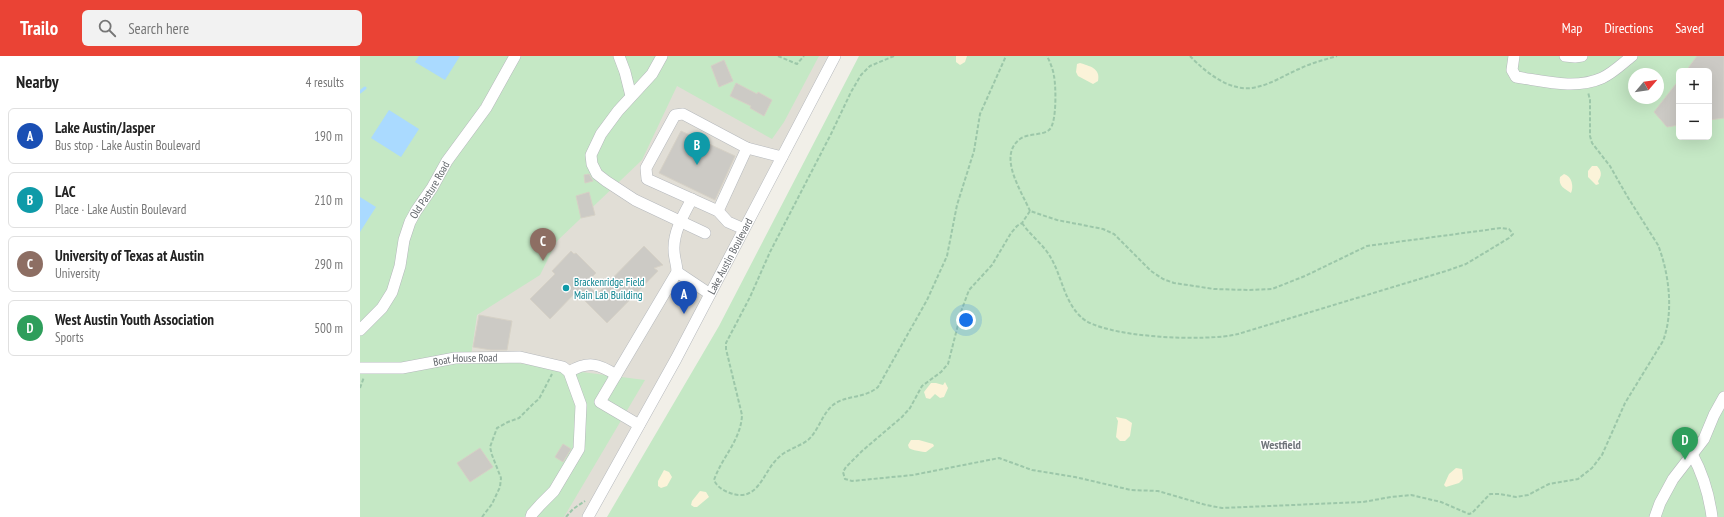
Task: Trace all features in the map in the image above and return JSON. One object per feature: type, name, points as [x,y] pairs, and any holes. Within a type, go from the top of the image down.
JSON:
[{"type":"street","name":"Old Pasture Road","points":[[360,330],[382,308],[392,292],[400,266],[404,240],[413,217],[447,161],[486,108],[515,56]]},
{"type":"street","points":[[619,56],[626,72],[631,96]]},
{"type":"street","points":[[662,56],[652,74],[618,111],[601,134],[591,155],[592,164],[597,174],[635,200],[705,233]]},
{"type":"street","name":"Lake Austin Boulevard","points":[[588,517],[710,294],[835,56]]},
{"type":"street","points":[[1514,56],[1512,70],[1516,77],[1567,84],[1590,82],[1603,78],[1632,56]]},
{"type":"street","points":[[1565,56],[1582,56]]},
{"type":"street","points":[[744,229],[728,222],[718,210],[647,179],[646,168],[675,115],[683,114],[747,148],[782,157]]},
{"type":"street","points":[[718,210],[747,148]]},
{"type":"street","points":[[639,425],[600,402],[677,272],[674,250],[676,233],[692,199]]},
{"type":"street","points":[[677,272],[710,294]]},
{"type":"street","name":"Boat House Road","points":[[360,368],[402,368],[455,358],[520,357],[563,367],[569,372]]},
{"type":"street","points":[[531,517],[532,514],[554,491],[579,449],[581,405],[569,372],[580,365],[597,365],[606,368],[616,375]]},
{"type":"street","points":[[1655,517],[1660,503],[1673,479],[1704,439],[1714,415],[1724,397]]},
{"type":"street","points":[[1692,454],[1700,468],[1708,492],[1712,517]]},
{"type":"path","points":[[778,56],[797,64],[804,56]]},
{"type":"path","points":[[894,56],[870,66],[861,75],[851,92],[770,252],[750,297],[726,342],[726,349],[742,415],[742,426],[738,437],[716,473],[714,480],[718,486],[727,492],[741,496],[750,494],[755,490],[779,456],[805,442],[812,435],[833,405],[838,402],[869,394],[878,387],[927,300],[945,261],[957,205],[974,151],[980,114],[1006,56]]},
{"type":"path","points":[[1022,223],[1050,256],[1063,288],[1074,309],[1088,324],[1122,333],[1200,338],[1221,337],[1238,334],[1446,271],[1469,261],[1509,238],[1513,234],[1510,229],[1501,228],[1367,246],[1305,276],[1272,289],[1214,289],[1174,283],[1163,279],[1151,271],[1114,234],[1103,229],[1057,220],[1030,211],[1017,184],[1010,161],[1013,148],[1019,139],[1024,136],[1048,131],[1053,123],[1055,87],[1054,74],[1047,56]]},
{"type":"path","points":[[1190,56],[1201,67],[1225,82],[1236,87],[1250,88],[1265,84],[1300,68],[1337,56]]},
{"type":"path","points":[[1030,211],[1022,223],[1014,230],[992,265],[969,290],[961,313],[948,364],[922,386],[910,408],[896,423],[862,451],[846,467],[843,472],[845,479],[852,481],[897,478],[946,470],[999,458],[1032,470],[1075,477],[1131,490],[1158,491],[1206,505],[1222,508],[1363,502],[1391,497],[1411,496],[1429,499],[1469,514],[1472,513],[1490,494],[1516,497],[1528,495],[1549,484],[1578,478],[1592,468],[1602,455],[1625,403],[1663,341],[1666,333],[1668,325],[1668,298],[1663,258],[1658,245],[1610,166],[1592,143],[1589,130],[1589,98],[1586,87]]},
{"type":"path","points":[[482,517],[492,504],[500,487],[501,478],[490,447],[497,428],[519,418],[539,400],[556,366]]},
{"type":"path","points":[[566,517],[573,509],[584,502]]},
{"type":"shaded area","points":[[360,56],[835,56],[588,517],[360,517]]},
{"type":"green space","points":[[360,56],[819,56],[784,122],[772,139],[677,86],[642,160],[557,241],[540,275],[477,315],[471,356],[645,380],[564,517],[360,517]]},
{"type":"green space","points":[[859,56],[1724,56],[1724,517],[607,517],[719,326]]},
{"type":"sand","points":[[956,56],[967,56],[965,62],[960,65],[956,62]]},
{"type":"sand","points":[[1080,63],[1096,70],[1098,73],[1098,81],[1093,84],[1078,76],[1076,72],[1077,64]]},
{"type":"sand","points":[[1592,166],[1597,166],[1601,172],[1598,181],[1599,184],[1596,185],[1588,177],[1588,171]]},
{"type":"sand","points":[[1564,174],[1571,179],[1571,193],[1562,187],[1560,183],[1560,177]]},
{"type":"sand","points":[[945,382],[948,388],[944,397],[940,398],[935,394],[930,399],[926,398],[924,392],[931,383],[943,385]]},
{"type":"sand","points":[[1116,417],[1126,419],[1132,423],[1130,436],[1125,441],[1120,441],[1116,437],[1118,421]]},
{"type":"sand","points":[[911,440],[919,440],[933,444],[934,446],[926,452],[914,450],[909,448],[908,445]]},
{"type":"sand","points":[[1456,468],[1462,469],[1463,479],[1459,483],[1446,487],[1444,485],[1449,474]]},
{"type":"sand","points":[[664,470],[669,472],[672,477],[667,486],[661,488],[658,486],[658,481]]},
{"type":"sand","points":[[700,491],[706,492],[709,497],[697,507],[694,507],[691,505],[692,501]]},
{"type":"water","points":[[419,56],[460,56],[445,80],[415,62]]},
{"type":"water","points":[[389,110],[419,129],[401,157],[371,138]]},
{"type":"water","points":[[360,197],[376,207],[360,232]]},
{"type":"building","points":[[1697,56],[1724,56],[1724,118],[1712,120],[1712,68],[1688,68]]},
{"type":"building","points":[[724,60],[733,81],[719,87],[711,66]]},
{"type":"building","points":[[736,83],[757,94],[758,92],[772,100],[764,116],[750,108],[751,106],[730,96]]},
{"type":"building","points":[[1676,84],[1676,126],[1667,127],[1654,112],[1660,104],[1664,104],[1664,99]]},
{"type":"building","points":[[681,131],[735,156],[715,200],[659,173]]},
{"type":"building","points":[[589,174],[593,181],[585,183],[584,175]]},
{"type":"building","points":[[589,192],[595,215],[581,218],[576,196]]},
{"type":"building","name":"Brackenridge Field Main Lab Building","points":[[644,246],[663,265],[654,268],[658,271],[607,323],[576,292],[550,319],[530,299],[555,274],[552,271],[571,251],[574,254],[576,253],[596,273],[586,283],[597,294]]},
{"type":"building","points":[[479,315],[512,321],[507,350],[491,350],[473,347]]},
{"type":"building","points":[[563,444],[571,449],[563,462],[555,457]]},
{"type":"building","points":[[480,448],[493,467],[470,482],[457,463]]},
{"type":"waterway","points":[[360,92],[365,88]]},
{"type":"place","name":"LAC","points":[[697,165]]},
{"type":"place","name":"University of Texas at Austin","points":[[543,261]]},
{"type":"place","name":"Brackenridge Field Main Lab Building","points":[[566,288]]},
{"type":"place","name":"Lake Austin/Jasper","points":[[684,314]]},
{"type":"place","name":"West Austin Youth Association","points":[[1685,460]]},
{"type":"district","name":"Westfield","points":[[1281,445]]}]
